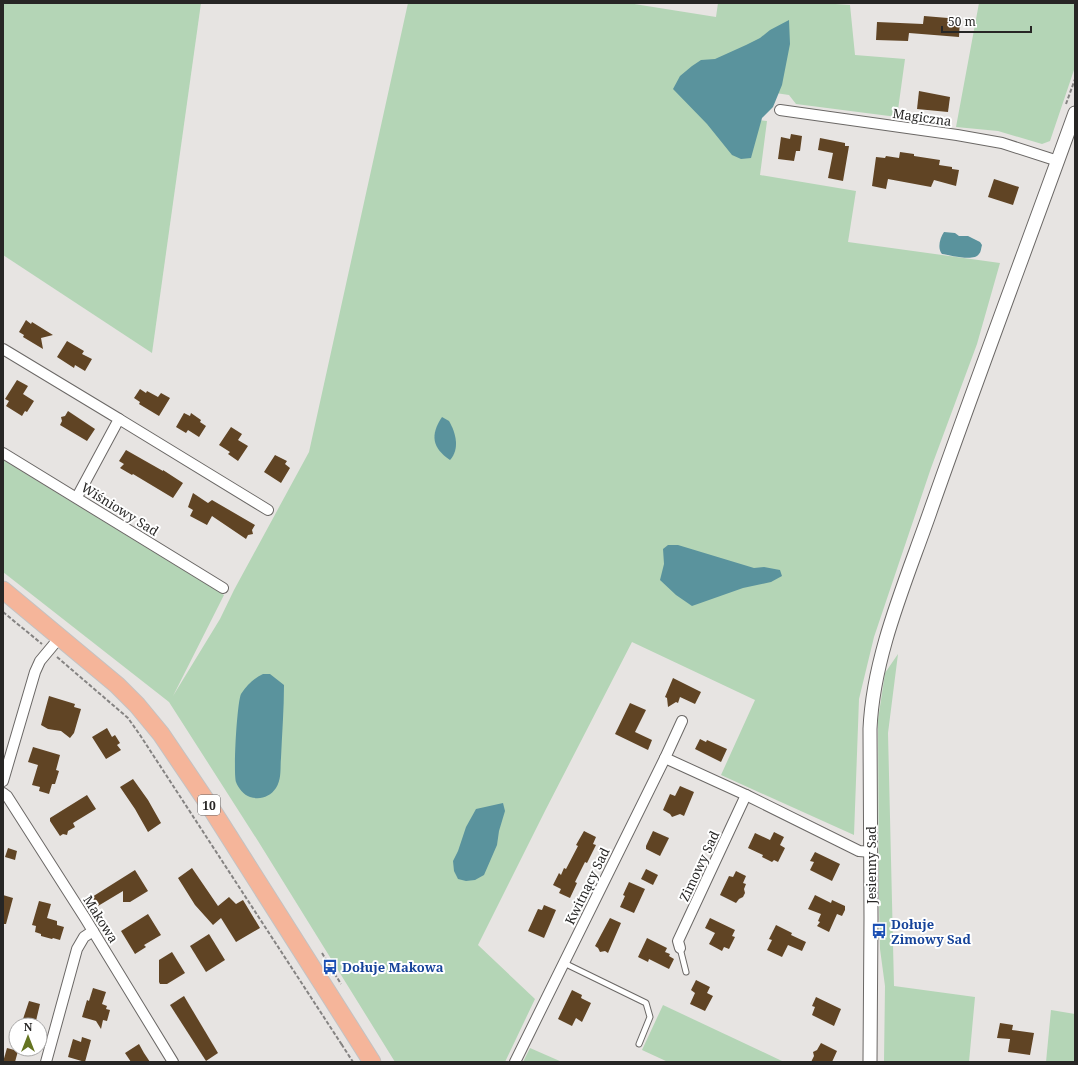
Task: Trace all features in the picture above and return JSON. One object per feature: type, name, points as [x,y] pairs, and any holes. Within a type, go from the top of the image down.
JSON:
[{"type":"main road","name":"10","points":[[3,590],[60,636],[145,713],[209,805],[369,1061]]},
{"type":"street","name":"Magiczna","points":[[780,110],[957,135],[1002,143],[1058,161]]},
{"type":"street","name":"Jesienny Sad","points":[[870,1062],[870,715],[874,685],[891,623],[949,458],[1058,161],[1070,111]]},
{"type":"street","points":[[3,349],[268,510]]},
{"type":"street","points":[[77,497],[119,419]]},
{"type":"street","name":"Wiśniowy Sad","points":[[3,453],[77,497],[223,588]]},
{"type":"street","points":[[3,781],[35,672],[40,661],[60,636]]},
{"type":"street","name":"Kwitnący Sad","points":[[515,1062],[682,721]]},
{"type":"street","points":[[665,758],[746,795],[860,851],[871,852]]},
{"type":"street","name":"Makowa","points":[[3,793],[7,796],[93,931],[173,1062]]},
{"type":"street","name":"Zimowy Sad","points":[[680,948],[678,941],[746,795]]},
{"type":"street","points":[[46,1062],[77,950],[84,937],[93,931]]},
{"type":"lane","points":[[680,948],[686,972]]},
{"type":"lane","points":[[564,963],[646,1003],[650,1017],[639,1044]]},
{"type":"path","points":[[1070,111],[1075,79]]},
{"type":"path","points":[[3,612],[128,718],[342,1045]]},
{"type":"green space","points":[[3,3],[201,3],[152,353],[3,255]]},
{"type":"green space","points":[[408,3],[628,3],[716,17],[718,3],[821,3],[850,5],[855,55],[905,59],[897,117],[796,104],[789,95],[762,91],[759,120],[767,121],[760,175],[856,191],[848,242],[1000,263],[977,344],[931,468],[874,637],[859,699],[854,835],[721,775],[755,700],[632,642],[478,945],[535,999],[505,1062],[395,1062],[258,841],[169,702],[3,572],[3,460],[224,595],[173,696],[220,619],[234,590],[309,452]]},
{"type":"green space","points":[[979,3],[1075,3],[1075,67],[1050,141],[1042,144],[998,131],[956,127]]},
{"type":"green space","points":[[898,654],[888,733],[894,986],[975,997],[969,1062],[884,1062],[885,986],[880,949],[878,720],[885,673]]},
{"type":"green space","points":[[663,1005],[783,1062],[668,1062],[642,1050]]},
{"type":"green space","points":[[1051,1010],[1075,1014],[1075,1062],[1046,1062]]},
{"type":"green space","points":[[530,1048],[562,1062],[523,1062]]},
{"type":"water","points":[[789,20],[790,44],[782,85],[773,107],[762,118],[751,158],[741,159],[732,155],[707,124],[673,89],[680,76],[701,60],[715,59],[746,45]]},
{"type":"water","points":[[944,232],[955,233],[959,236],[968,236],[980,242],[982,245],[980,253],[972,258],[942,254],[940,252],[940,243]]},
{"type":"water","points":[[442,417],[449,421],[454,431],[456,441],[455,451],[450,460],[439,451],[435,441],[436,430]]},
{"type":"water","points":[[668,545],[678,545],[754,568],[764,567],[780,570],[782,576],[771,582],[743,588],[692,606],[676,595],[660,580],[664,564],[663,549]]},
{"type":"water","points":[[263,674],[270,674],[284,685],[283,712],[279,781],[271,794],[257,798],[246,795],[236,782],[235,752],[238,710],[241,694],[251,682]]},
{"type":"water","points":[[503,803],[505,811],[499,831],[497,845],[484,875],[475,880],[466,881],[458,879],[454,871],[453,861],[466,827],[476,809]]},
{"type":"building","points":[[924,16],[960,19],[959,37],[909,33],[908,41],[876,40],[877,22],[923,24]]},
{"type":"building","points":[[919,91],[950,97],[948,112],[917,109]]},
{"type":"building","points":[[791,134],[802,136],[800,151],[796,151],[794,161],[778,159],[781,137],[790,139]]},
{"type":"building","points":[[820,138],[845,143],[845,146],[849,146],[843,181],[828,178],[833,153],[818,150]]},
{"type":"building","points":[[900,152],[940,160],[939,165],[952,167],[952,169],[959,170],[956,186],[934,180],[931,187],[888,179],[886,189],[872,186],[876,157],[885,158],[886,156],[899,158]]},
{"type":"building","points":[[994,179],[1019,187],[1013,205],[988,197]]},
{"type":"building","points":[[26,320],[53,335],[41,338],[43,349],[23,337],[24,335],[19,332]]},
{"type":"building","points":[[67,341],[84,351],[82,354],[92,359],[85,371],[75,365],[74,368],[57,357]]},
{"type":"building","points":[[17,380],[28,386],[23,394],[34,401],[27,412],[25,411],[22,416],[6,406],[9,401],[5,399]]},
{"type":"building","points":[[140,389],[146,393],[147,391],[158,397],[161,393],[170,398],[159,416],[139,404],[140,402],[134,398]]},
{"type":"building","points":[[68,411],[95,429],[87,441],[60,425],[62,421],[61,417],[65,416]]},
{"type":"building","points":[[184,413],[190,416],[191,413],[201,420],[200,422],[206,426],[199,437],[188,430],[186,433],[176,427]]},
{"type":"building","points":[[231,427],[242,434],[238,440],[248,446],[238,461],[228,454],[230,452],[219,445]]},
{"type":"building","points":[[126,450],[163,470],[183,483],[173,498],[120,468],[124,464],[119,461]]},
{"type":"building","points":[[275,455],[287,461],[285,464],[290,468],[281,483],[264,472]]},
{"type":"building","points":[[193,493],[208,503],[212,500],[255,525],[252,530],[253,534],[248,535],[246,539],[212,516],[207,525],[190,516],[193,510],[188,507]]},
{"type":"building","points":[[673,678],[701,692],[695,704],[680,697],[678,703],[676,702],[668,707],[667,698],[665,697]]},
{"type":"building","points":[[49,696],[75,704],[74,707],[81,709],[74,733],[70,738],[61,731],[48,729],[41,725]]},
{"type":"building","points":[[630,703],[646,710],[635,732],[652,740],[648,750],[615,734]]},
{"type":"building","points":[[107,728],[112,737],[115,735],[120,743],[117,745],[121,750],[106,759],[92,737]]},
{"type":"building","points":[[700,739],[706,742],[707,740],[727,749],[721,762],[695,749]]},
{"type":"building","points":[[33,747],[60,755],[56,770],[59,771],[55,784],[52,784],[49,794],[39,791],[40,787],[32,785],[38,765],[28,762]]},
{"type":"building","points":[[133,779],[148,800],[161,823],[148,832],[120,787]]},
{"type":"building","points":[[680,786],[694,792],[684,816],[680,814],[672,817],[663,810],[670,794],[675,796]]},
{"type":"building","points":[[87,795],[96,809],[73,823],[75,827],[68,831],[67,835],[63,834],[60,836],[50,821],[50,818]]},
{"type":"building","points":[[584,831],[596,837],[593,844],[596,845],[575,882],[577,883],[570,898],[559,893],[561,889],[553,885],[559,873],[561,875],[564,868],[566,869],[578,846],[576,845]]},
{"type":"building","points":[[653,831],[669,838],[660,856],[646,849]]},
{"type":"building","points":[[774,832],[784,837],[780,845],[785,848],[778,862],[774,860],[772,862],[762,857],[763,855],[748,848],[755,833],[770,840]]},
{"type":"building","points":[[8,848],[17,851],[15,860],[5,857]]},
{"type":"building","points":[[815,852],[840,864],[832,881],[810,870],[814,862],[810,861]]},
{"type":"building","points":[[192,868],[218,906],[229,897],[236,904],[243,900],[260,928],[236,942],[221,918],[213,925],[195,905],[178,878]]},
{"type":"building","points":[[646,869],[658,875],[653,885],[641,879]]},
{"type":"building","points":[[135,870],[148,891],[130,902],[123,902],[123,891],[98,906],[92,897]]},
{"type":"building","points":[[736,871],[746,876],[743,883],[746,884],[743,897],[736,903],[720,895],[729,876],[733,877]]},
{"type":"building","points":[[629,882],[645,889],[634,913],[620,907],[625,896],[623,895]]},
{"type":"building","points":[[3,895],[13,898],[6,924],[3,924]]},
{"type":"building","points":[[815,895],[831,903],[832,900],[845,906],[842,916],[837,914],[829,932],[817,926],[820,922],[818,921],[821,914],[808,909]]},
{"type":"building","points":[[39,901],[51,904],[47,918],[57,921],[57,925],[64,927],[60,940],[41,936],[41,934],[35,932],[36,926],[32,925]]},
{"type":"building","points":[[544,905],[556,910],[544,938],[528,931],[538,909],[542,910]]},
{"type":"building","points":[[148,914],[161,935],[144,945],[146,947],[135,954],[121,931]]},
{"type":"building","points":[[610,918],[621,923],[608,953],[605,951],[600,952],[595,946]]},
{"type":"building","points":[[710,918],[735,930],[732,936],[735,937],[729,949],[724,947],[722,951],[709,944],[715,933],[705,928]]},
{"type":"building","points":[[776,925],[792,933],[791,935],[806,942],[802,951],[788,945],[782,957],[767,950],[772,940],[769,939]]},
{"type":"building","points":[[209,934],[225,960],[206,972],[190,946]]},
{"type":"building","points":[[647,938],[667,948],[665,952],[670,954],[669,956],[674,959],[669,969],[649,959],[648,962],[638,957]]},
{"type":"building","points":[[172,952],[185,973],[167,984],[160,984],[159,960]]},
{"type":"building","points":[[696,980],[710,987],[707,993],[713,996],[705,1011],[690,1004],[695,993],[691,990]]},
{"type":"building","points":[[93,988],[106,992],[102,1004],[107,1006],[106,1009],[110,1010],[107,1021],[103,1020],[101,1029],[96,1021],[82,1017],[87,1000],[89,1001]]},
{"type":"building","points":[[572,990],[582,995],[581,998],[591,1003],[582,1022],[576,1018],[572,1026],[558,1019]]},
{"type":"building","points":[[184,996],[218,1053],[206,1061],[170,1005]]},
{"type":"building","points":[[816,997],[841,1009],[834,1026],[812,1015],[815,1007],[812,1006]]},
{"type":"building","points":[[29,1001],[40,1004],[37,1017],[24,1017]]},
{"type":"building","points":[[1000,1023],[1013,1025],[1012,1030],[1034,1033],[1030,1055],[1008,1052],[1010,1039],[997,1038]]},
{"type":"building","points":[[82,1037],[91,1040],[85,1062],[68,1057],[73,1039],[81,1042]]},
{"type":"building","points":[[821,1043],[837,1051],[832,1062],[811,1062],[814,1056],[813,1052],[817,1050]]},
{"type":"building","points":[[139,1044],[150,1062],[131,1062],[125,1053]]},
{"type":"building","points":[[8,1048],[8,1057],[16,1057],[15,1062],[3,1062]]},
{"type":"place","name":"Dołuje Zimowy Sad","points":[[879,931]]},
{"type":"place","name":"Dołuje Makowa","points":[[330,967]]}]
